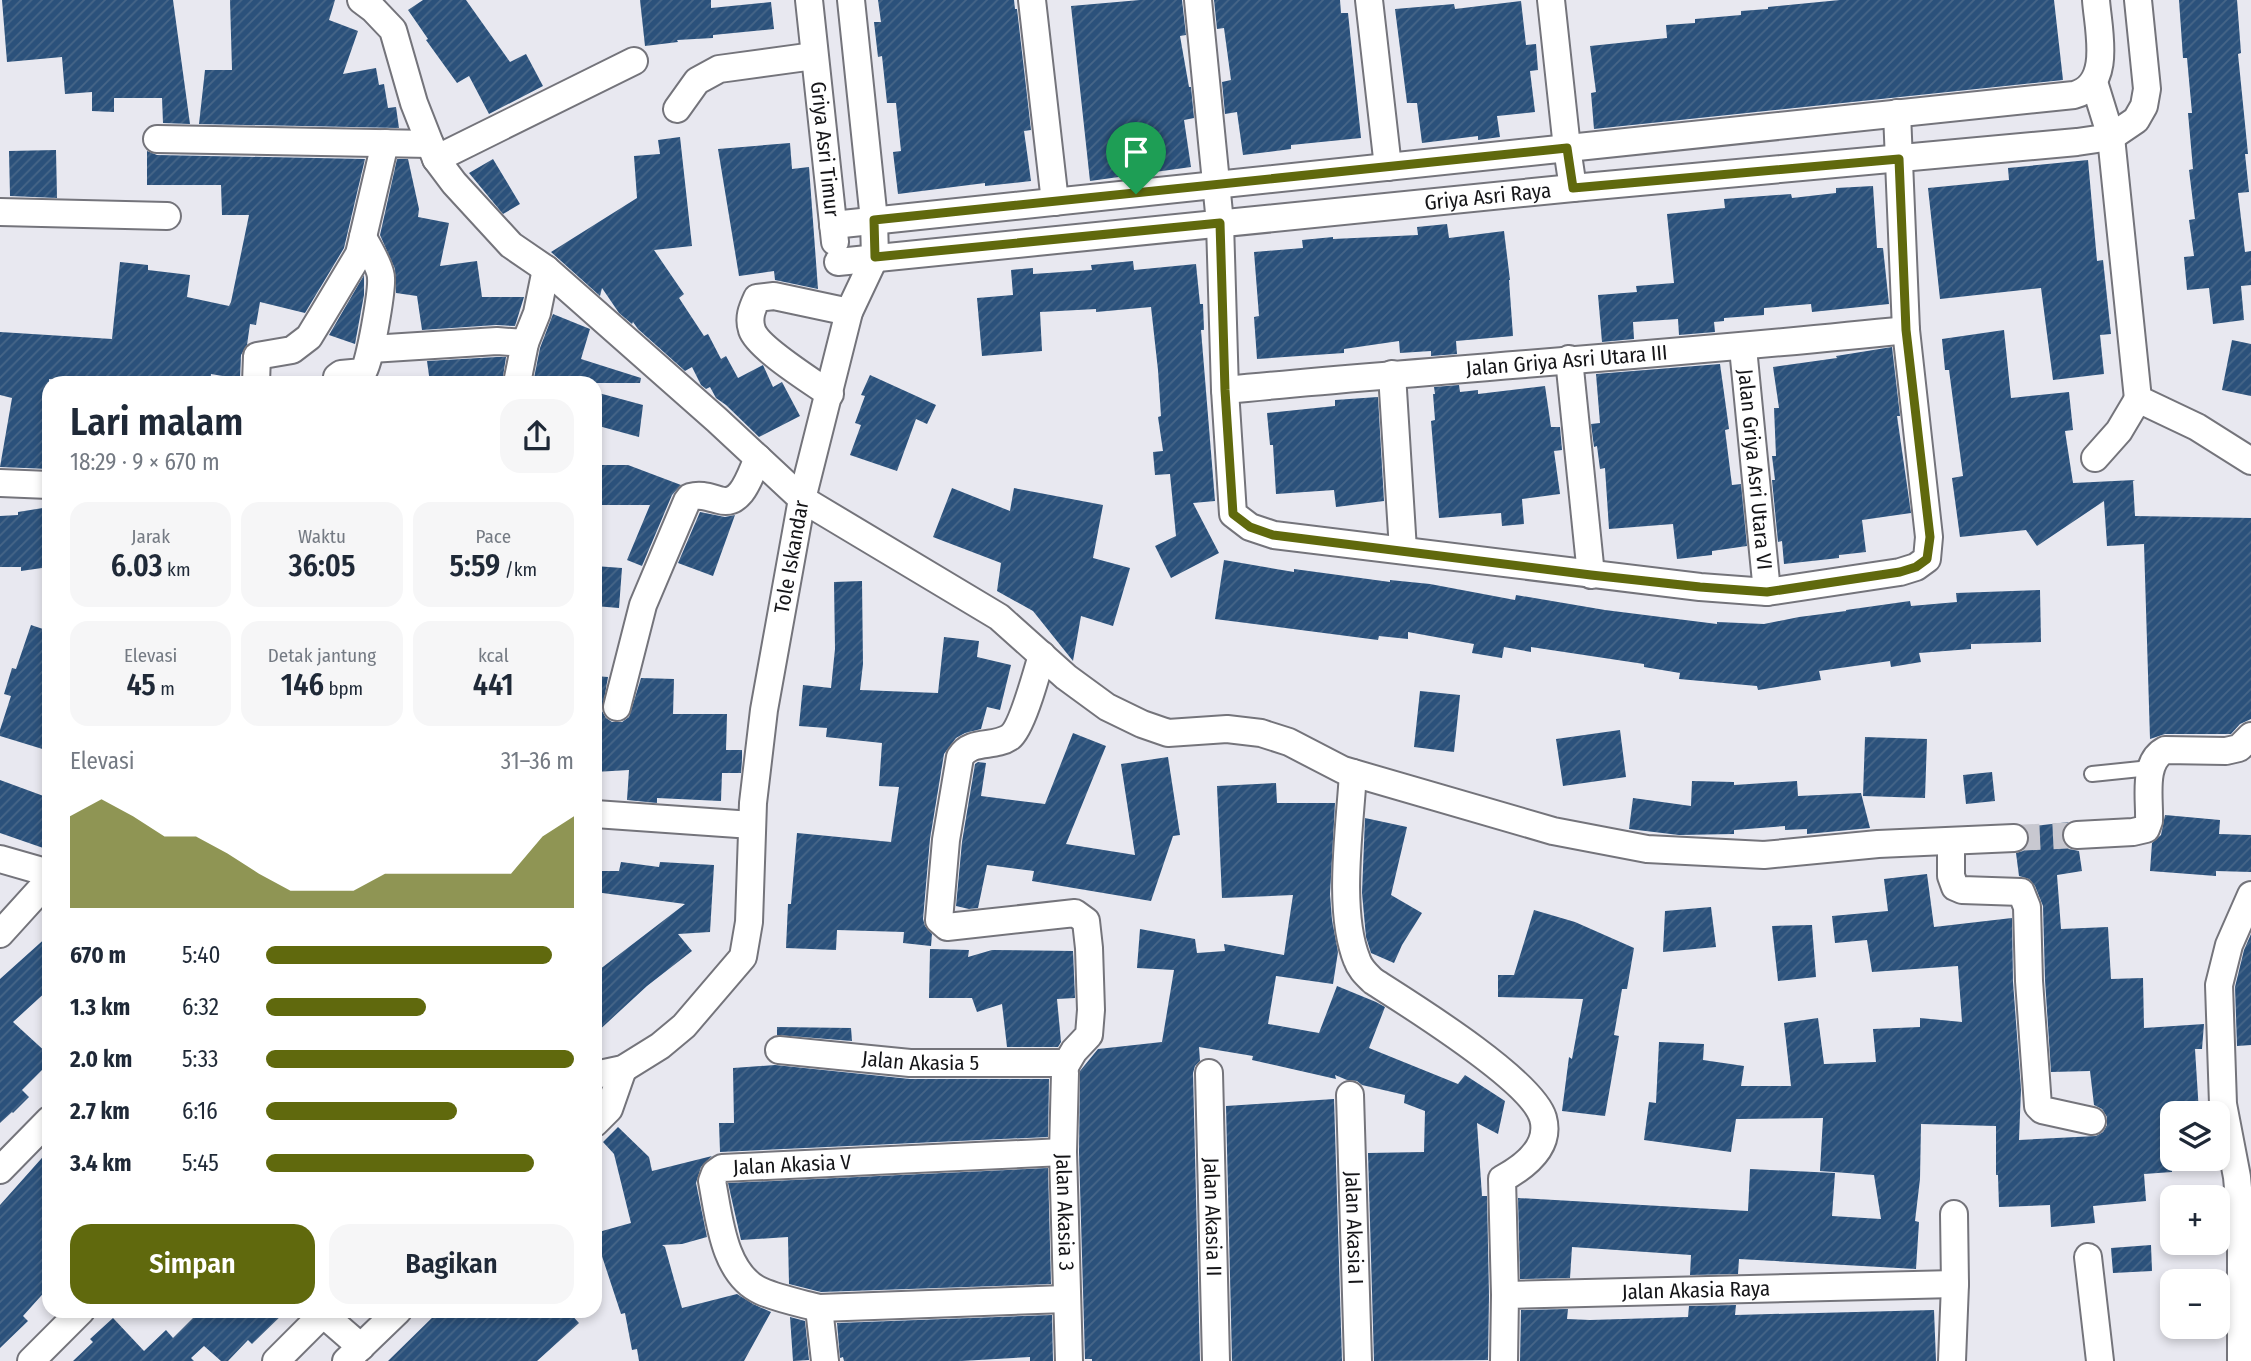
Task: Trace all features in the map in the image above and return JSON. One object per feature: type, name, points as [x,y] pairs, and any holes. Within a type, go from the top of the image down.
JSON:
[{"type":"street","points":[[361,0],[393,30],[414,103],[433,152],[454,183],[511,245],[546,269],[802,499],[999,617],[1066,677],[1107,707],[1168,733],[1227,729],[1261,733],[1289,742],[1343,770],[1553,831],[1647,849],[1765,855],[1878,844],[2014,838]]},
{"type":"street","name":"Griya Asri Timur","points":[[809,0],[838,262],[853,303]]},
{"type":"street","name":"Tole Iskandar","points":[[602,1074],[624,1069],[660,1046],[684,1026],[743,957],[749,922],[752,825],[764,710],[802,499],[853,303],[875,257],[874,220],[851,0]]},
{"type":"street","points":[[1032,0],[1055,202]]},
{"type":"street","points":[[1198,0],[1218,185],[1225,390],[1233,514],[1250,527],[1273,535],[1591,575],[1767,592],[1900,572],[1916,567],[1927,559],[1930,537],[1906,330],[1897,113]]},
{"type":"street","points":[[1369,0],[1388,167]]},
{"type":"street","points":[[1551,0],[1573,188]]},
{"type":"street","points":[[2095,458],[2119,431],[2138,399],[2111,137],[2094,82],[2101,62],[2096,0]]},
{"type":"street","name":"Griya Asri Raya","points":[[838,262],[2111,137],[2136,120],[2144,106],[2147,89],[2138,0]]},
{"type":"street","points":[[677,108],[697,81],[719,69],[814,56]]},
{"type":"street","points":[[157,139],[385,144],[433,152],[634,61]]},
{"type":"street","name":"Griya Asri Raya","points":[[833,225],[2074,94],[2084,92],[2094,82]]},
{"type":"street","points":[[256,376],[257,356],[292,350],[309,337],[359,254],[385,144]]},
{"type":"street","points":[[0,212],[167,216]]},
{"type":"street","points":[[338,376],[363,372],[371,349],[382,276],[363,237]]},
{"type":"street","points":[[518,376],[524,343],[537,313],[546,269]]},
{"type":"street","points":[[830,394],[763,345],[752,331],[750,314],[757,298],[774,296],[853,303]]},
{"type":"street","name":"Jalan Griya Asri Utara III","points":[[1225,390],[1569,359],[1743,348],[1906,330]]},
{"type":"street","points":[[371,349],[498,341],[524,343]]},
{"type":"street","name":"Jalan Griya Asri Utara VI","points":[[1743,348],[1767,592]]},
{"type":"street","points":[[1569,359],[1591,575]]},
{"type":"street","points":[[1392,374],[1403,550]]},
{"type":"street","points":[[2138,399],[2197,427],[2251,461]]},
{"type":"street","points":[[617,707],[643,605],[687,501],[690,497],[701,495],[731,501],[740,495],[758,458]]},
{"type":"street","points":[[0,483],[42,485]]},
{"type":"street","points":[[1042,655],[1021,719],[1013,734],[1004,740],[970,747],[960,757],[946,840],[939,920],[947,927],[1075,913],[1086,921],[1091,1010],[1089,1035],[1063,1067]]},
{"type":"street","points":[[2077,835],[2146,829],[2149,821],[2150,768],[2157,754],[2165,750],[2226,751],[2239,748],[2251,736]]},
{"type":"street","points":[[1353,773],[1346,899],[1350,937],[1363,971],[1373,981],[1498,1066],[1526,1093],[1543,1120],[1543,1133],[1538,1150],[1521,1169],[1502,1179],[1504,1361]]},
{"type":"street","points":[[602,814],[752,825]]},
{"type":"street","points":[[1951,841],[1951,876],[1955,887],[1962,890],[2021,892],[2027,907],[2038,1106],[2042,1110],[2092,1121]]},
{"type":"street","points":[[0,859],[42,871]]},
{"type":"street","points":[[0,934],[42,888]]},
{"type":"street","points":[[2241,1361],[2241,1221],[2237,1177],[2222,1104],[2219,985],[2229,945],[2251,895]]},
{"type":"street","name":"Jalan Akasia 5","points":[[779,1050],[910,1063],[1055,1062],[1063,1067]]},
{"type":"street","name":"Jalan Akasia 3","points":[[1063,1067],[1069,1361]]},
{"type":"street","points":[[602,1107],[624,1069]]},
{"type":"street","name":"Jalan Akasia II","points":[[1209,1073],[1216,1361]]},
{"type":"street","name":"Jalan Akasia I","points":[[1350,1095],[1358,1361]]},
{"type":"street","points":[[0,1170],[42,1127]]},
{"type":"street","name":"Jalan Akasia V","points":[[819,1308],[759,1290],[741,1275],[727,1253],[712,1181],[715,1173],[722,1168],[1063,1152]]},
{"type":"street","points":[[1952,1361],[1954,1214]]},
{"type":"street","points":[[2088,1257],[2100,1361]]},
{"type":"street","name":"Jalan Akasia Raya","points":[[1505,1295],[1955,1284]]},
{"type":"street","points":[[825,1361],[819,1308],[1066,1300]]},
{"type":"street","points":[[31,1361],[74,1318]]},
{"type":"street","points":[[276,1361],[319,1318]]},
{"type":"street","points":[[329,1318],[353,1354],[391,1318]]},
{"type":"lane","points":[[2092,774],[2150,768]]},
{"type":"building","points":[[2,0],[173,0],[190,124],[163,123],[162,98],[114,98],[114,112],[92,111],[92,92],[65,94],[62,57],[7,62]]},
{"type":"building","points":[[230,0],[335,0],[329,20],[358,31],[343,74],[376,68],[379,85],[384,84],[388,108],[396,107],[399,128],[199,124],[205,70],[232,70]]},
{"type":"building","points":[[423,0],[466,0],[510,62],[526,54],[543,86],[489,114],[469,76],[457,83],[408,10]]},
{"type":"building","points":[[640,0],[711,0],[711,8],[771,2],[774,29],[645,46]]},
{"type":"building","points":[[878,0],[1014,0],[1031,130],[1024,131],[1031,181],[985,186],[985,183],[898,194],[893,152],[901,151],[896,103],[887,103],[882,56],[878,57],[874,22],[881,22]]},
{"type":"building","points":[[1140,0],[1182,0],[1186,35],[1180,36],[1191,87],[1194,118],[1184,120],[1191,167],[1090,181],[1071,6]]},
{"type":"building","points":[[1214,0],[1340,0],[1341,13],[1348,13],[1361,138],[1291,145],[1291,149],[1243,155],[1237,112],[1225,114],[1222,82],[1231,80],[1224,28],[1217,29]]},
{"type":"building","points":[[1840,0],[2054,0],[2063,80],[1594,129],[1591,93],[1596,92],[1590,46],[1667,38],[1666,25],[1695,23],[1695,19],[1741,15],[1741,11],[1768,7]]},
{"type":"building","points":[[2179,0],[2237,0],[2241,53],[2238,54],[2249,192],[2238,193],[2245,252],[2251,251],[2251,285],[2241,286],[2244,320],[2213,324],[2209,288],[2187,290],[2184,257],[2194,256],[2189,220],[2195,219],[2189,170],[2193,169],[2188,113],[2192,113],[2187,58],[2183,58]]},
{"type":"building","points":[[1521,1],[1526,45],[1536,44],[1538,70],[1530,71],[1535,112],[1497,116],[1500,137],[1478,140],[1478,136],[1422,143],[1417,103],[1407,103],[1395,9],[1454,4],[1455,9]]},
{"type":"building","points":[[680,137],[692,246],[654,250],[684,294],[679,298],[704,336],[708,334],[721,359],[726,356],[738,378],[763,365],[773,387],[782,382],[800,416],[759,437],[716,398],[710,387],[706,389],[701,385],[692,367],[685,371],[633,322],[632,324],[619,313],[602,288],[600,296],[551,252],[637,198],[634,156],[660,154],[658,140]]},
{"type":"building","points":[[790,143],[792,169],[809,167],[818,289],[775,280],[774,271],[739,276],[718,149]]},
{"type":"building","points":[[56,150],[57,198],[10,196],[9,151]]},
{"type":"building","points":[[147,151],[157,155],[365,159],[344,248],[305,313],[260,302],[256,325],[250,324],[247,345],[241,355],[240,376],[42,376],[42,469],[0,467],[12,398],[0,395],[0,332],[112,339],[120,262],[148,265],[148,270],[190,275],[187,297],[229,306],[249,215],[222,215],[221,185],[147,185]]},
{"type":"building","points":[[397,159],[408,159],[419,209],[418,217],[449,223],[440,266],[477,261],[482,297],[524,297],[515,326],[422,330],[417,296],[396,293],[395,269],[380,235]]},
{"type":"building","points":[[493,159],[520,204],[503,214],[469,173]]},
{"type":"building","points":[[2088,160],[2097,261],[2103,260],[2111,334],[2100,335],[2104,374],[2053,380],[2041,288],[1940,299],[1928,188],[2009,180],[2008,168]]},
{"type":"building","points":[[1873,186],[1877,248],[1883,248],[1889,304],[1812,312],[1811,304],[1764,308],[1764,315],[1724,318],[1724,321],[1714,322],[1715,332],[1679,335],[1678,319],[1633,322],[1634,339],[1602,342],[1598,295],[1637,292],[1636,286],[1674,283],[1667,214],[1725,208],[1724,199],[1791,194],[1792,198],[1836,193],[1836,188]]},
{"type":"building","points":[[1447,224],[1449,238],[1504,231],[1513,336],[1456,341],[1457,354],[1431,356],[1431,351],[1400,353],[1399,341],[1344,349],[1344,353],[1257,359],[1254,317],[1259,316],[1254,252],[1303,248],[1302,240],[1418,235],[1417,227]]},
{"type":"building","points":[[1133,261],[1134,270],[1196,264],[1200,304],[1203,304],[1204,330],[1201,330],[1215,501],[1193,503],[1219,553],[1171,578],[1155,546],[1176,536],[1170,474],[1155,475],[1153,452],[1163,451],[1158,417],[1161,416],[1151,307],[1096,312],[1096,309],[1040,312],[1042,351],[982,356],[977,298],[1013,295],[1011,270],[1033,268],[1033,274],[1092,270],[1091,265]]},
{"type":"building","points":[[364,275],[364,295],[355,344],[329,335]]},
{"type":"building","points":[[553,314],[590,329],[581,359],[641,378],[640,383],[602,383],[602,376],[534,376],[540,348]]},
{"type":"building","points":[[2004,330],[2011,398],[2069,392],[2073,430],[2065,431],[2073,483],[2135,480],[2135,516],[2251,518],[2251,719],[2240,724],[2231,734],[2165,734],[2150,739],[2144,544],[2107,546],[2104,501],[2037,546],[2026,530],[1960,537],[1952,478],[1963,476],[1949,370],[1945,370],[1942,339]]},
{"type":"building","points":[[2232,340],[2251,344],[2251,396],[2222,390]]},
{"type":"building","points":[[1892,347],[1900,416],[1897,416],[1911,513],[1862,520],[1866,552],[1784,564],[1782,541],[1778,542],[1772,480],[1775,480],[1772,456],[1776,456],[1774,408],[1779,408],[1773,367]]},
{"type":"building","points":[[506,357],[503,376],[429,376],[427,361]]},
{"type":"building","points":[[1720,364],[1729,429],[1725,430],[1732,485],[1741,484],[1747,546],[1712,551],[1712,555],[1677,559],[1673,524],[1609,529],[1605,468],[1600,469],[1591,424],[1600,423],[1596,374]]},
{"type":"building","points":[[870,375],[936,405],[927,424],[916,419],[897,471],[850,455],[861,425],[855,423],[865,396],[861,395]]},
{"type":"building","points":[[1459,385],[1460,392],[1478,390],[1478,394],[1545,386],[1551,427],[1560,427],[1562,450],[1554,451],[1560,494],[1522,499],[1524,524],[1502,526],[1501,513],[1439,518],[1431,421],[1435,420],[1434,387]]},
{"type":"building","points":[[602,394],[643,405],[639,437],[602,427]]},
{"type":"building","points":[[1378,397],[1384,501],[1336,507],[1334,490],[1276,494],[1273,445],[1270,445],[1267,413],[1335,406],[1335,400]]},
{"type":"building","points":[[602,465],[628,465],[681,485],[672,495],[642,566],[627,560],[650,505],[602,505]]},
{"type":"building","points":[[952,488],[1010,511],[1014,488],[1103,505],[1093,558],[1130,568],[1113,626],[1081,616],[1073,661],[1033,611],[997,591],[1001,563],[933,537]]},
{"type":"building","points":[[42,508],[42,568],[21,571],[21,567],[0,567],[0,516],[18,515],[18,512]]},
{"type":"building","points":[[700,512],[725,517],[735,515],[713,576],[678,563]]},
{"type":"building","points":[[1224,560],[1294,572],[1294,569],[1390,582],[1430,584],[1515,600],[1516,595],[1605,610],[1717,624],[1764,624],[1910,601],[1911,606],[1957,602],[1956,593],[2040,590],[2041,642],[1971,644],[1971,649],[1919,653],[1921,662],[1891,667],[1890,661],[1819,671],[1821,680],[1758,690],[1757,686],[1679,679],[1680,673],[1644,667],[1644,664],[1531,647],[1531,652],[1504,647],[1502,658],[1472,653],[1474,644],[1408,632],[1408,639],[1379,636],[1378,640],[1215,619]]},
{"type":"building","points":[[602,567],[622,568],[619,608],[602,607]]},
{"type":"building","points":[[862,581],[863,664],[860,690],[938,693],[944,637],[979,641],[977,657],[1011,665],[1000,710],[987,707],[981,729],[956,738],[944,754],[930,839],[923,919],[932,934],[931,946],[903,943],[904,932],[837,930],[836,950],[786,948],[788,904],[791,904],[797,833],[891,842],[899,787],[879,786],[882,743],[826,737],[827,728],[799,726],[803,685],[831,688],[835,649],[834,582]]},
{"type":"building","points":[[31,625],[42,629],[42,749],[0,736],[11,696],[4,694],[12,668],[16,669]]},
{"type":"building","points":[[602,677],[608,677],[602,711]]},
{"type":"building","points":[[641,678],[674,679],[673,714],[727,714],[726,750],[742,750],[741,773],[722,773],[721,801],[657,798],[657,803],[627,800],[629,770],[602,772],[602,711],[612,722],[622,722],[629,717]]},
{"type":"building","points":[[1420,691],[1460,695],[1454,752],[1414,747]]},
{"type":"building","points":[[1620,730],[1626,777],[1563,786],[1556,739]]},
{"type":"building","points":[[1073,733],[1106,746],[1066,844],[1135,855],[1121,764],[1168,757],[1180,835],[1173,836],[1151,901],[1032,881],[1034,871],[987,865],[978,908],[956,906],[962,842],[975,764],[986,763],[981,796],[1045,804]]},
{"type":"building","points":[[1865,737],[1927,739],[1925,798],[1863,796]]},
{"type":"building","points":[[1992,772],[1995,801],[1966,804],[1963,775]]},
{"type":"building","points":[[0,780],[42,795],[42,848],[0,833]]},
{"type":"building","points":[[1692,781],[1734,782],[1734,785],[1797,781],[1798,796],[1861,793],[1870,828],[1807,834],[1807,829],[1785,830],[1785,826],[1734,830],[1734,834],[1679,835],[1629,829],[1633,798],[1691,806]]},
{"type":"building","points":[[1276,783],[1277,803],[1335,803],[1330,894],[1338,952],[1333,984],[1276,976],[1268,1024],[1319,1033],[1337,986],[1385,1007],[1369,1048],[1458,1084],[1465,1075],[1505,1101],[1498,1134],[1477,1123],[1482,1196],[1487,1196],[1488,1360],[1374,1361],[1368,1153],[1424,1152],[1425,1111],[1404,1103],[1405,1095],[1362,1085],[1357,1081],[1335,1075],[1336,1079],[1252,1060],[1253,1056],[1199,1047],[1200,1061],[1193,1073],[1200,1361],[1085,1359],[1079,1152],[1080,1071],[1098,1049],[1162,1042],[1174,970],[1137,968],[1140,929],[1195,939],[1197,953],[1225,951],[1224,944],[1284,955],[1293,895],[1222,898],[1217,786]]},
{"type":"building","points":[[2165,815],[2220,820],[2219,834],[2251,835],[2251,872],[2216,871],[2216,876],[2150,871],[2152,843],[2161,835]]},
{"type":"building","points":[[1365,818],[1407,827],[1391,895],[1422,913],[1394,963],[1371,953],[1366,937],[1362,893]]},
{"type":"building","points":[[2069,822],[2063,827],[2061,837],[2069,849],[2079,851],[2082,871],[2057,875],[2061,929],[2108,927],[2111,979],[2143,978],[2144,1028],[2204,1024],[2202,1049],[2195,1049],[2198,1101],[2160,1101],[2160,1171],[2172,1172],[2144,1174],[2146,1201],[2093,1206],[2095,1223],[2051,1227],[2050,1205],[1999,1207],[1996,1126],[1921,1124],[1920,1179],[1915,1221],[1919,1222],[1916,1269],[1739,1259],[1738,1274],[1690,1275],[1691,1255],[1572,1247],[1570,1278],[1520,1279],[1518,1198],[1748,1211],[1750,1169],[1835,1173],[1832,1216],[1881,1219],[1874,1175],[1820,1171],[1823,1118],[1736,1119],[1731,1152],[1644,1140],[1649,1102],[1656,1103],[1659,1042],[1704,1044],[1703,1060],[1744,1066],[1741,1086],[1791,1086],[1784,1023],[1818,1018],[1824,1064],[1876,1062],[1873,1029],[1920,1027],[1920,1018],[1962,1022],[1958,966],[1872,972],[1867,940],[1835,943],[1832,916],[1888,911],[1884,879],[1927,874],[1934,927],[2012,918],[2013,982],[2021,1089],[2019,1140],[2096,1136],[2103,1132],[2107,1117],[2102,1109],[2094,1105],[2090,1071],[2051,1072],[2043,906],[2035,886],[2029,879],[2019,876],[2016,853],[2023,851],[2028,845],[2030,837],[2025,827]]},
{"type":"building","points":[[621,862],[659,867],[660,862],[714,865],[710,932],[678,934],[692,951],[647,986],[602,1028],[602,968],[685,904],[602,893],[602,871],[619,871]]},
{"type":"building","points":[[1711,907],[1716,947],[1663,952],[1665,911]]},
{"type":"building","points":[[1534,910],[1575,922],[1634,948],[1627,989],[1622,989],[1614,1035],[1619,1036],[1605,1116],[1562,1111],[1569,1057],[1572,1059],[1583,999],[1498,997],[1498,975],[1514,975]]},
{"type":"building","points":[[1812,925],[1816,977],[1778,981],[1772,926]]},
{"type":"building","points":[[2251,934],[2251,1045],[2237,1046],[2235,987]]},
{"type":"building","points":[[42,941],[42,995],[13,1022],[42,1049],[42,1070],[22,1090],[29,1097],[0,1123],[0,979]]},
{"type":"building","points":[[930,949],[969,950],[968,957],[992,950],[1073,951],[1075,998],[1057,999],[1061,1042],[1058,1047],[1007,1047],[1002,1004],[977,1012],[972,998],[929,998]]},
{"type":"building","points":[[777,1027],[851,1028],[852,1041],[777,1035]]},
{"type":"building","points":[[775,1065],[910,1079],[1049,1079],[1048,1137],[720,1152],[719,1123],[734,1123],[733,1068]]},
{"type":"building","points":[[1334,1099],[1342,1361],[1232,1361],[1226,1106]]},
{"type":"building","points":[[618,1127],[649,1157],[652,1171],[712,1156],[701,1167],[696,1183],[707,1237],[682,1244],[662,1245],[665,1247],[682,1308],[737,1294],[771,1312],[744,1361],[639,1361],[637,1349],[632,1350],[625,1313],[621,1314],[602,1256],[602,1231],[631,1223],[614,1154],[603,1142]]},
{"type":"building","points":[[42,1158],[42,1295],[23,1316],[28,1321],[0,1348],[0,1205]]},
{"type":"building","points":[[1048,1168],[1051,1284],[821,1292],[789,1284],[788,1237],[741,1240],[728,1183]]},
{"type":"building","points":[[2151,1245],[2152,1271],[2113,1273],[2111,1248]]},
{"type":"building","points":[[1736,1305],[1735,1315],[1934,1310],[1936,1361],[1520,1361],[1521,1310],[1568,1309],[1567,1319],[1590,1320],[1688,1317],[1689,1306]]},
{"type":"building","points":[[1052,1315],[1053,1361],[1030,1361],[1030,1357],[961,1361],[844,1361],[843,1357],[840,1358],[837,1323]]},
{"type":"building","points":[[790,1317],[805,1321],[809,1360],[793,1361]]},
{"type":"building","points":[[113,1318],[144,1351],[166,1330],[173,1338],[193,1318],[279,1318],[252,1344],[248,1340],[228,1361],[221,1361],[204,1346],[191,1358],[194,1361],[73,1361],[93,1342],[90,1339]]},
{"type":"building","points":[[432,1318],[574,1318],[579,1323],[537,1361],[388,1361]]},
{"type":"tunnel","points":[[2014,838],[2077,835]]},
{"type":"route","points":[[1567,148],[1573,188],[1899,159],[1906,330],[1930,537],[1927,559],[1916,567],[1900,572],[1767,592],[1591,575],[1273,535],[1250,527],[1233,514],[1225,390],[1220,223],[875,257],[874,220],[1136,194],[1567,148]]}]
